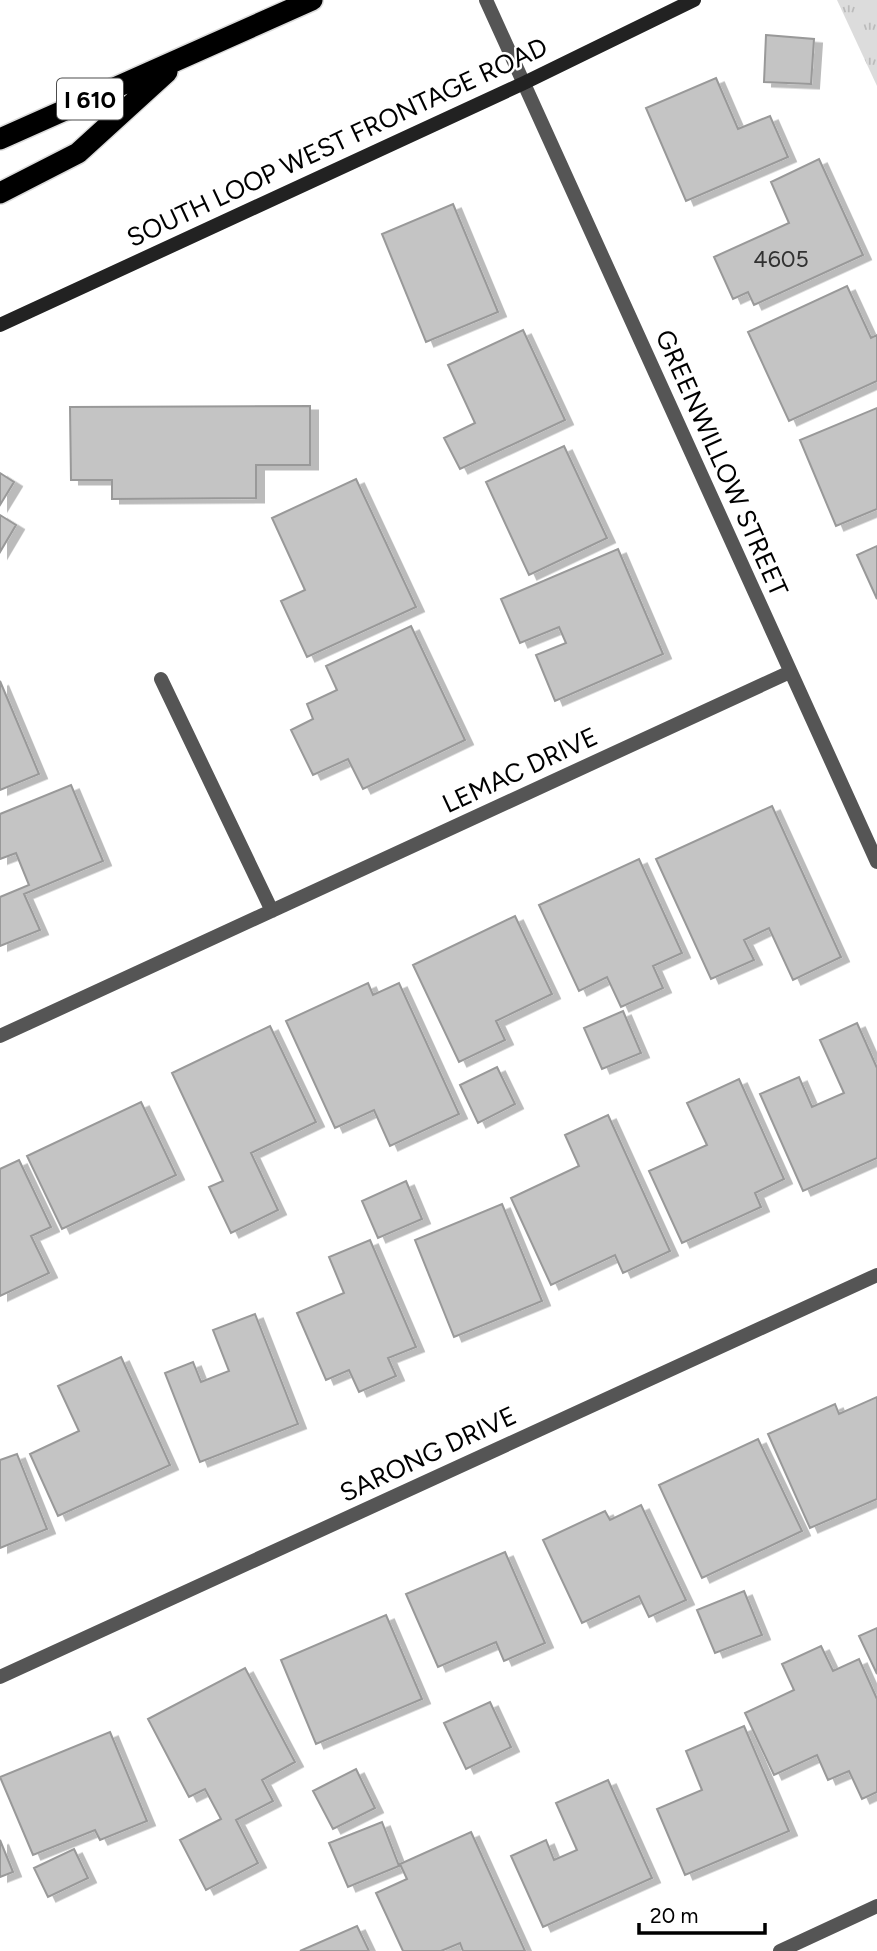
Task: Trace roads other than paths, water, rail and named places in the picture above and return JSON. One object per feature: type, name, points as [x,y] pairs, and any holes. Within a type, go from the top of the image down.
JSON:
[{"type":"highway","name":"I 610","points":[[0,139],[313,0]]},
{"type":"highway","points":[[0,193],[78,153],[180,60]]},
{"type":"main road","name":"SOUTH LOOP WEST FRONTAGE ROAD","points":[[0,325],[524,83],[694,0]]},
{"type":"street","name":"GREENWILLOW STREET","points":[[486,0],[877,862]]},
{"type":"street","name":"LEMAC DRIVE","points":[[0,1036],[790,672]]},
{"type":"street","points":[[161,679],[272,911]]},
{"type":"street","name":"SARONG DRIVE","points":[[0,1677],[877,1275]]},
{"type":"street","points":[[779,1951],[877,1906]]}]
